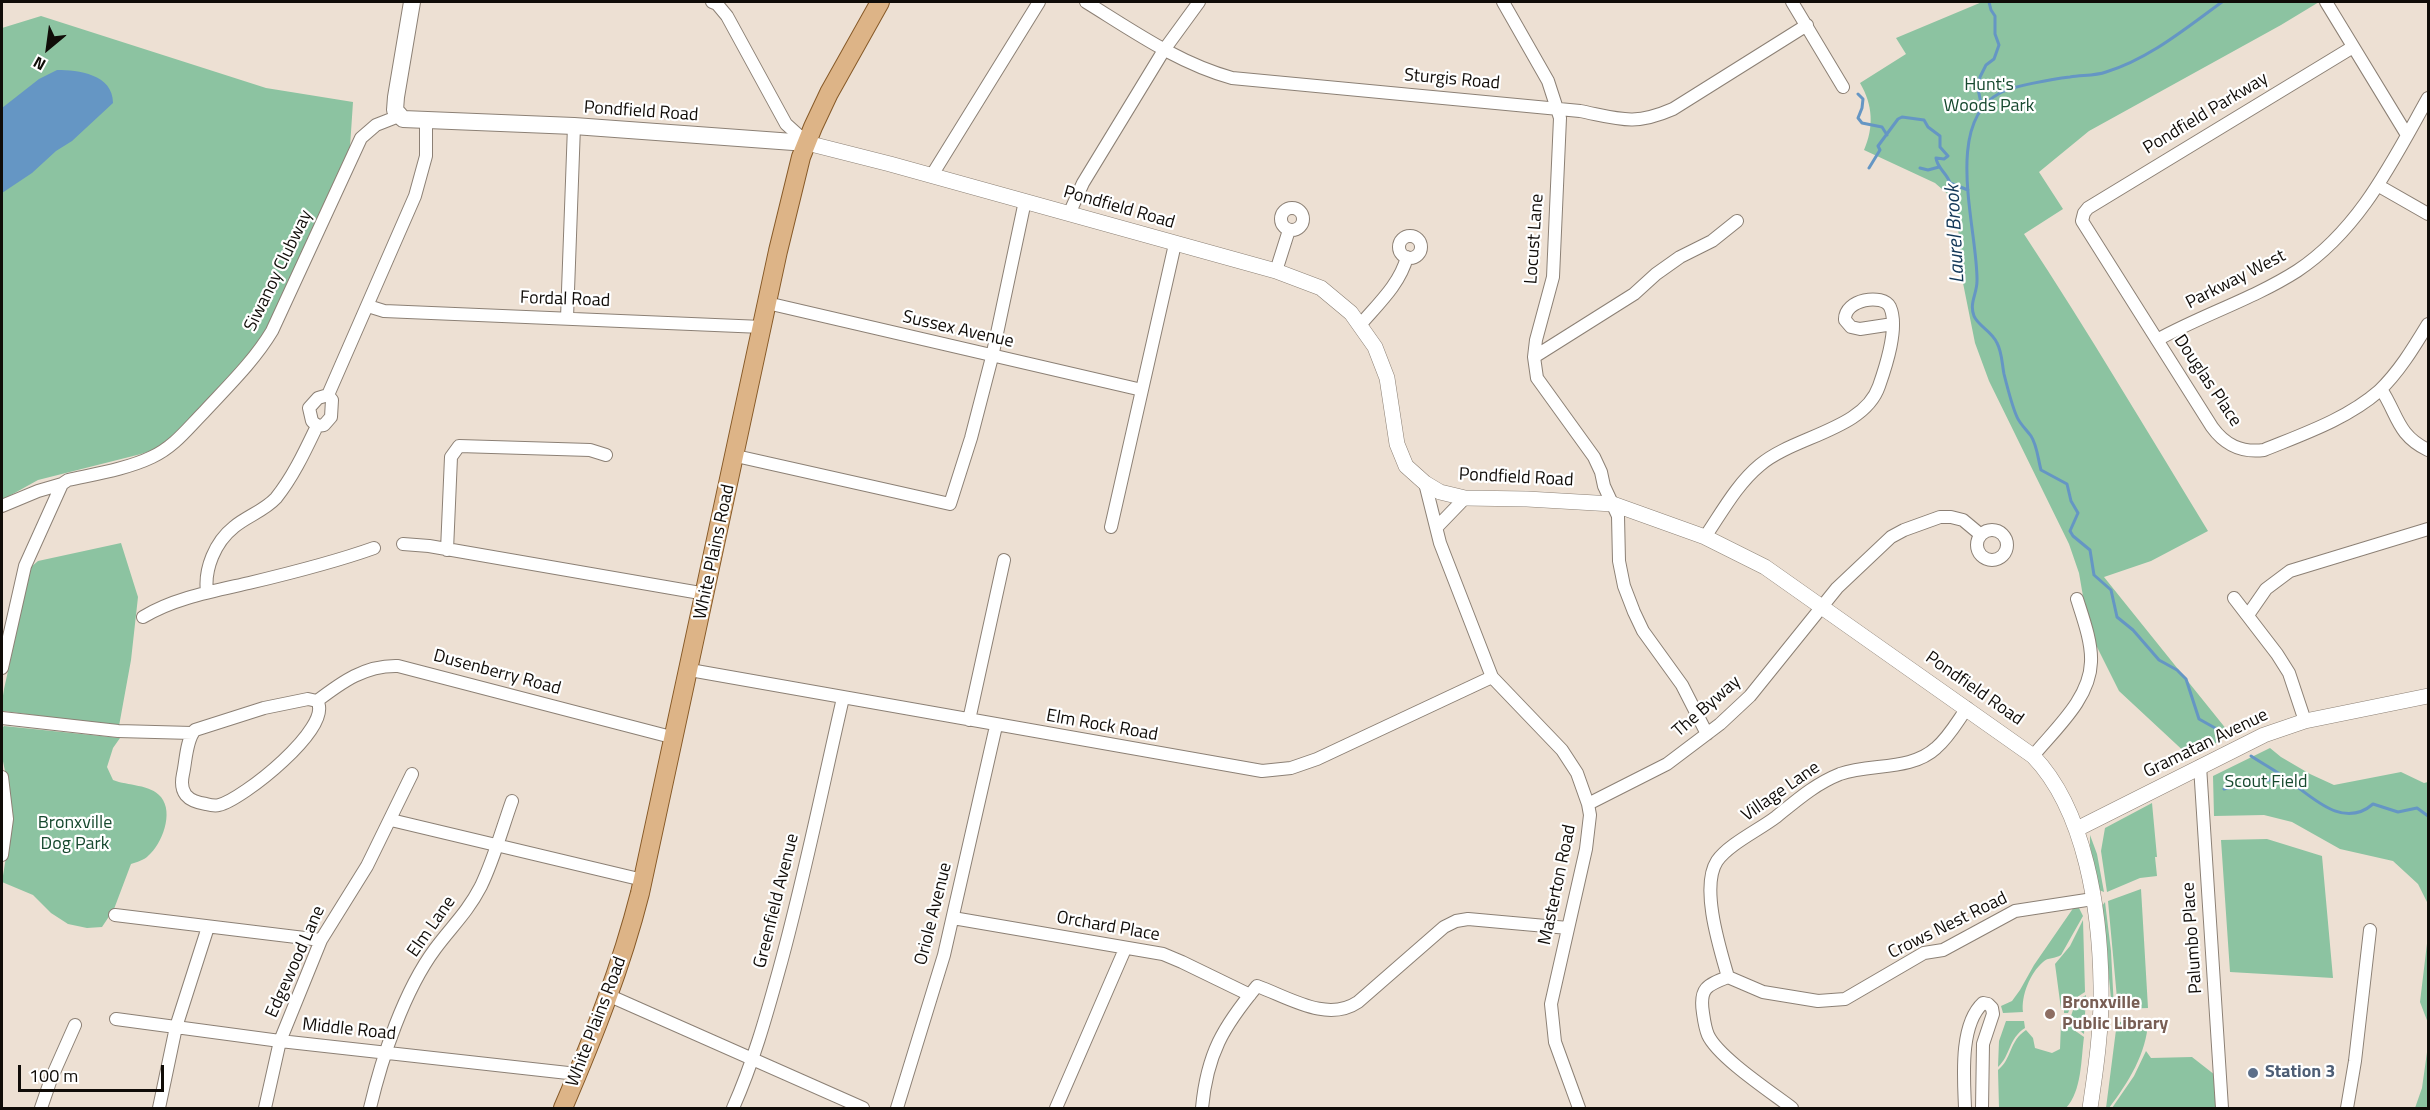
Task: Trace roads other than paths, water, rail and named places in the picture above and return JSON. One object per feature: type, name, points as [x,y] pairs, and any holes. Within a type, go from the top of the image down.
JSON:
[{"type":"main road","points":[[399,116],[395,110],[398,76],[405,52],[412,2]]},
{"type":"main road","name":"White Plains Road","points":[[563,1108],[610,996],[628,943],[644,880],[788,206],[807,143],[829,93],[880,2]]},
{"type":"main road","points":[[405,52],[407,75],[405,99],[412,112],[422,119]]},
{"type":"main road","name":"Pondfield Road","points":[[399,116],[409,120],[574,126],[807,143]]},
{"type":"street","points":[[716,2],[727,16],[786,124],[807,143]]},
{"type":"street","points":[[932,175],[1039,2]]},
{"type":"street","name":"Sturgis Road","points":[[1086,2],[1164,50],[1203,70],[1232,78],[1558,108],[1626,121],[1656,116],[1692,98],[1807,25]]},
{"type":"street","points":[[1069,214],[1083,183],[1164,50],[1198,2]]},
{"type":"street","name":"Locust Lane","points":[[1503,2],[1533,52],[1558,108],[1560,118],[1553,276],[1536,340],[1534,357],[1537,378],[1594,457],[1618,516],[1619,561],[1624,586],[1634,612],[1643,631],[1682,685],[1707,734]]},
{"type":"street","points":[[1792,2],[1843,87]]},
{"type":"street","points":[[2326,2],[2407,135]]},
{"type":"street","name":"Pondfield Parkway","points":[[2082,217],[2088,208],[2353,47]]},
{"type":"street","name":"Parkway West","points":[[2157,340],[2297,270],[2347,227],[2379,186],[2428,98]]},
{"type":"street","name":"Siwanoy Clubway","points":[[2,506],[68,480],[152,457],[179,438],[234,381],[268,338],[361,138],[376,125],[399,116]]},
{"type":"street","points":[[317,426],[312,421],[309,408],[318,398],[328,395],[422,176],[426,156],[422,119]]},
{"type":"street","points":[[567,318],[574,126]]},
{"type":"street","name":"Pondfield Road","points":[[807,143],[932,175],[1276,271],[1321,288],[1352,313],[1376,347],[1387,378],[1397,444],[1406,466],[1425,483],[1440,492],[1465,498],[1527,498],[1613,504],[1705,537],[1765,567],[2033,756],[2057,788],[2077,829],[2093,899],[2101,986],[2100,1022],[2090,1108]]},
{"type":"street","points":[[2379,186],[2428,214]]},
{"type":"street","points":[[736,456],[951,504],[992,357],[1025,201]]},
{"type":"street","name":"Douglas Place","points":[[2082,217],[2084,227],[2212,428],[2227,444],[2238,449],[2264,450],[2339,417],[2365,402],[2401,365],[2428,324]]},
{"type":"street","points":[[1534,357],[1634,294],[1656,274],[1680,257],[1712,241],[1737,221]]},
{"type":"street","points":[[1276,271],[1289,230]]},
{"type":"street","points":[[1111,527],[1175,244]]},
{"type":"street","points":[[1360,325],[1394,285],[1404,270],[1407,257]]},
{"type":"street","name":"Sussex Avenue","points":[[767,303],[1142,390]]},
{"type":"street","name":"Fordal Road","points":[[368,306],[384,311],[762,327]]},
{"type":"street","points":[[1705,537],[1745,478],[1761,463],[1791,445],[1850,419],[1864,410],[1879,387],[1889,356],[1893,324]]},
{"type":"street","points":[[2380,389],[2396,421],[2408,437],[2428,450]]},
{"type":"street","points":[[317,426],[324,425],[332,417],[332,400],[328,395]]},
{"type":"street","points":[[207,592],[207,570],[217,547],[233,528],[265,508],[277,497],[302,459],[317,426]]},
{"type":"street","points":[[447,550],[451,458],[456,448],[463,446],[590,450],[606,455]]},
{"type":"street","name":"Masterton Road","points":[[1425,483],[1453,579],[1492,677],[1563,750],[1576,773],[1588,804],[1589,833],[1551,1004],[1552,1024],[1561,1061],[1579,1108]]},
{"type":"street","points":[[2,668],[25,566],[62,484]]},
{"type":"street","points":[[1437,527],[1465,498]]},
{"type":"street","name":"The Byway","points":[[1588,804],[1667,764],[1707,734],[1750,696],[1853,572],[1891,537],[1940,517],[1963,520],[1981,535]]},
{"type":"street","points":[[2248,615],[2266,589],[2290,571],[2428,529]]},
{"type":"street","points":[[403,543],[706,594]]},
{"type":"street","points":[[143,617],[153,611],[207,592],[330,564],[374,548]]},
{"type":"street","points":[[969,720],[1004,560]]},
{"type":"street","points":[[2033,756],[2076,705],[2091,663],[2090,648],[2077,598]]},
{"type":"street","points":[[2234,598],[2289,673],[2305,721]]},
{"type":"street","name":"Dusenberry Road","points":[[317,701],[361,671],[384,666],[398,666],[675,738]]},
{"type":"street","name":"Elm Rock Road","points":[[690,670],[996,726],[1248,769],[1274,771],[1317,759],[1492,677]]},
{"type":"street","name":"Gramatan Avenue","points":[[2077,829],[2264,735],[2305,721],[2428,696]]},
{"type":"street","name":"Greenfield Avenue","points":[[733,1108],[753,1060],[794,917],[843,698]]},
{"type":"street","points":[[2,718],[118,731],[192,734],[202,727],[264,708],[308,699],[317,701],[320,709],[317,720],[301,744],[250,786],[220,805],[195,801],[184,795],[181,785],[192,734]]},
{"type":"street","name":"Village Lane","points":[[1728,977],[1713,916],[1711,880],[1718,860],[1801,795],[1821,783],[1851,771],[1901,764],[1928,754],[1946,738],[1967,708]]},
{"type":"street","name":"Oriole Avenue","points":[[897,1108],[924,1024],[953,918],[996,726]]},
{"type":"street","name":"Palumbo Place","points":[[2200,766],[2222,1108]]},
{"type":"street","name":"Edgewood Lane","points":[[265,1108],[280,1041],[321,940],[367,866],[412,774]]},
{"type":"street","points":[[2,777],[7,819],[2,855]]},
{"type":"street","name":"Elm Lane","points":[[370,1108],[386,1053],[405,1004],[435,948],[470,906],[497,846],[512,801]]},
{"type":"street","points":[[391,819],[644,880]]},
{"type":"street","name":"Crows Nest Road","points":[[1728,977],[1772,993],[1818,1000],[1845,999],[1924,953],[1943,950],[2015,911],[2093,899]]},
{"type":"street","points":[[115,915],[321,940]]},
{"type":"street","name":"Orchard Place","points":[[953,918],[1163,954],[1253,990],[1319,1010],[1342,1010],[1358,1002],[1444,927],[1456,921],[1468,919],[1569,928]]},
{"type":"street","points":[[159,1108],[176,1027],[208,927]]},
{"type":"street","points":[[2347,1108],[2355,1061],[2370,930]]},
{"type":"street","points":[[1056,1108],[1125,949]]},
{"type":"street","points":[[1728,977],[1710,984],[1702,995],[1704,1019],[1709,1037],[1723,1053],[1792,1108]]},
{"type":"street","points":[[1202,1108],[1207,1068],[1215,1047],[1253,990]]},
{"type":"street","points":[[610,996],[862,1108]]},
{"type":"street","points":[[1965,1108],[1964,1056],[1967,1037],[1978,1007],[1983,1003],[1992,1008],[1993,1014],[1984,1041],[1982,1108]]},
{"type":"street","name":"Middle Road","points":[[116,1019],[280,1041],[578,1074]]},
{"type":"street","points":[[41,1108],[75,1025]]},
{"type":"street","points":[[1967,1037],[1984,1041]]},
{"type":"water","points":[[57,70],[84,73],[101,80],[111,93],[113,103],[72,141],[56,151],[32,173],[2,193],[2,108],[39,79]]},
{"type":"waterway","points":[[1982,108],[1978,89],[1980,77],[1986,65],[1994,59],[1999,45],[1995,34],[1995,16],[1989,2]]},
{"type":"waterway","name":"Laurel Brook","points":[[2222,2],[2167,42],[2122,66],[2093,75],[2044,81],[2000,93],[1982,108],[1972,128],[1967,152],[1967,180],[1976,260],[1974,316],[1992,335],[1999,347],[2013,407],[2018,420],[2033,440],[2041,470],[2067,484],[2071,501],[2078,513],[2070,531],[2090,550],[2094,575],[2111,590],[2117,617],[2133,630],[2159,660],[2177,670],[2186,679],[2199,719],[2231,737]]},
{"type":"waterway","points":[[1858,94],[1863,99],[1858,118],[1862,123],[1882,127],[1887,135]]},
{"type":"waterway","points":[[1869,168],[1880,150],[1878,146],[1898,119],[1902,117],[1924,120],[1928,127],[1940,136],[1940,147],[1948,156],[1944,159],[1936,158],[1938,165],[1950,183],[1968,190]]},
{"type":"waterway","points":[[1920,168],[1928,170],[1939,167]]},
{"type":"waterway","name":"Laurel Brook","points":[[2251,756],[2317,802],[2339,812],[2350,814],[2362,811],[2373,804],[2398,812],[2417,808],[2428,816]]},
{"type":"waterway","points":[[2224,789],[2284,778]]},
{"type":"place","name":"Bronxville Public Library","points":[[2050,1014]]},
{"type":"place","name":"Station 3","points":[[2253,1073]]},
{"type":"park label","name":"Hunt's Woods Park","points":[[1989,96]]},
{"type":"park label","name":"Scout Field","points":[[2266,783]]},
{"type":"park label","name":"Bronxville Dog Park","points":[[75,834]]}]
